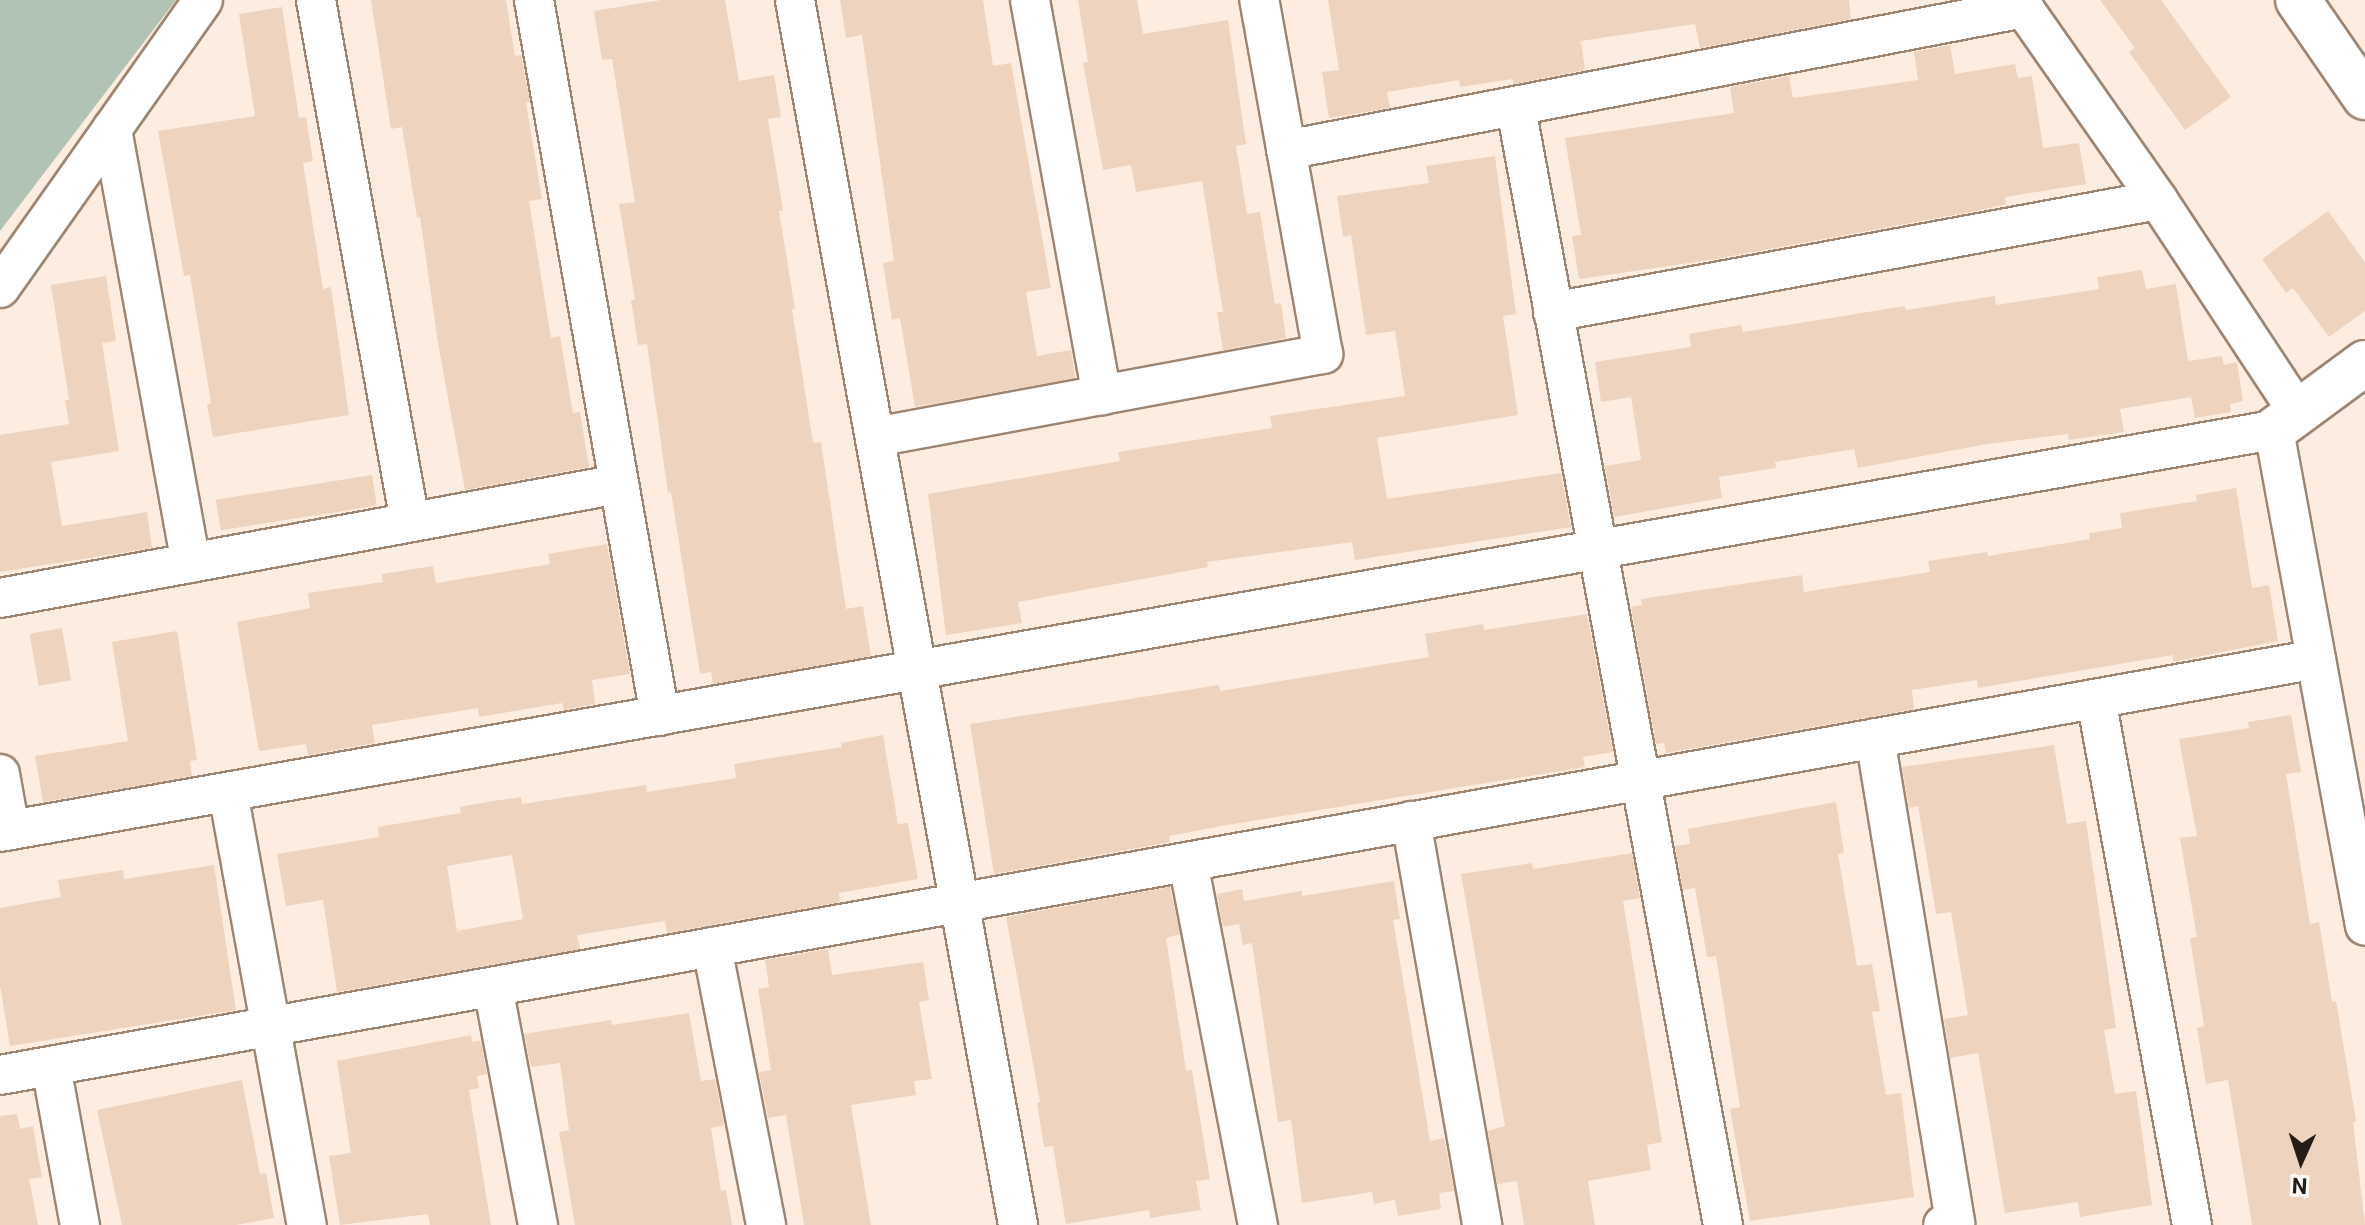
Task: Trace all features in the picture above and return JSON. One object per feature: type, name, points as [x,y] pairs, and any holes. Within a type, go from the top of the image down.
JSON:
[{"type":"main road","points":[[2298,0],[2365,97]]},
{"type":"main road","points":[[2286,421],[2365,363]]},
{"type":"street","points":[[0,288],[203,0]]},
{"type":"street","points":[[316,0],[410,522]]},
{"type":"street","points":[[534,0],[660,716]]},
{"type":"street","points":[[795,0],[1018,1225]]},
{"type":"street","points":[[1030,0],[1102,395]]},
{"type":"street","points":[[875,437],[1323,354],[1259,0]]},
{"type":"street","points":[[1286,150],[1516,108],[2021,4],[2158,200],[2286,421],[2316,659],[2365,926]]},
{"type":"street","points":[[1516,108],[1723,1225]]},
{"type":"street","points":[[112,129],[191,563]]},
{"type":"street","points":[[1553,312],[2158,200]]},
{"type":"street","points":[[0,774],[5,831],[1598,550],[2286,421]]},
{"type":"street","points":[[0,598],[619,484]]},
{"type":"street","points":[[0,1075],[2316,659]]},
{"type":"street","points":[[2096,699],[2192,1225]]},
{"type":"street","points":[[1875,738],[1955,1223],[1943,1225]]},
{"type":"street","points":[[228,792],[307,1225]]},
{"type":"street","points":[[1411,821],[1482,1225]]},
{"type":"street","points":[[1188,862],[1258,1225]]},
{"type":"street","points":[[712,947],[766,1225]]},
{"type":"street","points":[[493,987],[538,1225]]},
{"type":"street","points":[[51,1066],[80,1225]]},
{"type":"green space","points":[[0,0],[176,0],[0,231]]},
{"type":"building","points":[[371,0],[506,0],[515,56],[521,55],[530,102],[526,103],[542,199],[529,201],[551,338],[560,336],[573,413],[580,412],[589,467],[465,490],[438,343],[420,217],[417,217],[402,127],[391,129]]},
{"type":"building","points":[[661,0],[725,0],[739,81],[774,75],[781,117],[768,119],[813,443],[821,442],[846,609],[863,606],[871,656],[713,684],[711,672],[700,674],[671,492],[668,493],[647,344],[638,345],[631,300],[635,300],[619,204],[635,202],[612,59],[602,60],[594,11]]},
{"type":"building","points":[[840,0],[983,0],[993,66],[1011,63],[1051,288],[1026,292],[1037,356],[1071,350],[1075,378],[915,407],[900,318],[892,320],[883,263],[894,261],[862,35],[846,38]]},
{"type":"building","points":[[1078,0],[1137,0],[1143,34],[1228,20],[1246,144],[1236,146],[1247,214],[1260,212],[1275,304],[1281,303],[1286,338],[1223,350],[1217,312],[1223,312],[1202,181],[1136,192],[1131,165],[1103,170],[1083,63],[1088,62]]},
{"type":"building","points":[[1328,0],[1849,0],[1851,19],[1700,48],[1695,24],[1581,41],[1585,70],[1514,84],[1513,79],[1460,87],[1459,80],[1387,92],[1390,108],[1329,118],[1322,72],[1339,70]]},
{"type":"building","points":[[2100,0],[2161,0],[2231,97],[2185,130],[2129,52],[2135,48]]},
{"type":"building","points":[[282,7],[299,118],[306,117],[313,161],[303,163],[323,289],[331,287],[349,415],[213,437],[207,404],[211,403],[190,275],[184,276],[158,131],[255,116],[239,14]]},
{"type":"building","points":[[1950,45],[1955,74],[2015,64],[2018,78],[2032,76],[2043,148],[2079,143],[2086,184],[2005,197],[2006,204],[1981,210],[1710,260],[1579,279],[1572,236],[1581,235],[1565,138],[1734,113],[1730,87],[1789,76],[1793,98],[1918,80],[1914,52]]},
{"type":"building","points":[[1495,156],[1516,314],[1503,316],[1518,415],[1377,438],[1387,499],[1561,473],[1571,527],[1355,560],[1352,542],[1207,562],[1208,567],[1018,602],[1022,623],[946,635],[928,494],[1120,461],[1118,452],[1272,428],[1270,416],[1405,396],[1395,331],[1366,335],[1351,235],[1343,237],[1337,196],[1429,183],[1426,166]]},
{"type":"building","points":[[2328,211],[2365,262],[2365,311],[2329,337],[2293,288],[2286,293],[2262,259]]},
{"type":"building","points":[[2142,270],[2146,289],[2176,284],[2188,361],[2222,356],[2224,365],[2237,362],[2243,401],[2230,404],[2231,412],[2195,418],[2191,397],[2120,409],[2124,432],[2069,440],[2068,434],[1987,444],[1858,468],[1854,449],[1775,462],[1776,468],[1719,477],[1722,498],[1614,517],[1605,466],[1641,460],[1631,397],[1601,402],[1595,362],[1691,347],[1689,334],[1741,325],[1743,332],[1905,306],[1906,310],[1995,296],[1996,305],[2099,289],[2097,277]]},
{"type":"building","points":[[106,276],[116,341],[102,343],[119,451],[51,462],[62,526],[147,512],[152,548],[0,572],[0,435],[69,424],[65,400],[69,400],[51,285]]},
{"type":"building","points":[[372,475],[377,506],[221,530],[216,500]]},
{"type":"building","points":[[2236,488],[2252,588],[2269,585],[2278,641],[2173,662],[2173,655],[1978,688],[1977,680],[1912,690],[1914,709],[1666,753],[1664,743],[1656,744],[1631,607],[1642,605],[1641,599],[1802,575],[1804,592],[1930,572],[1928,561],[1987,552],[1988,556],[2090,539],[2089,533],[2122,528],[2120,513],[2197,501],[2196,495]]},
{"type":"building","points":[[607,544],[630,674],[592,680],[595,704],[564,710],[562,703],[479,717],[478,708],[372,725],[375,743],[308,755],[306,744],[259,751],[237,622],[310,608],[308,593],[383,582],[382,574],[433,566],[436,583],[550,564],[548,554]]},
{"type":"building","points":[[1587,614],[1613,752],[1583,757],[1585,767],[1227,825],[1169,836],[1170,842],[994,874],[970,724],[1219,685],[1220,691],[1429,657],[1425,634],[1483,624],[1484,630]]},
{"type":"building","points":[[62,628],[71,680],[39,686],[30,634]]},
{"type":"building","points":[[177,631],[197,760],[190,761],[192,776],[43,802],[35,756],[128,741],[112,642]]},
{"type":"building","points":[[2291,715],[2301,772],[2286,774],[2310,924],[2319,922],[2332,1002],[2336,1001],[2356,1121],[2353,1122],[2365,1225],[2252,1225],[2228,1080],[2206,1084],[2197,1028],[2204,1026],[2190,938],[2197,937],[2180,838],[2197,836],[2179,739],[2249,728],[2248,722]]},
{"type":"building","points":[[883,735],[898,824],[908,823],[918,879],[839,893],[840,902],[667,933],[665,921],[577,935],[580,949],[337,992],[323,900],[286,906],[277,854],[379,837],[378,827],[461,813],[460,807],[487,802],[521,797],[522,804],[646,785],[647,792],[736,778],[734,764],[842,747],[841,743]],"holes":[[[512,855],[523,919],[457,931],[447,866]]]},
{"type":"building","points":[[2054,745],[2067,824],[2086,821],[2116,1028],[2104,1030],[2115,1094],[2136,1091],[2152,1205],[2080,1217],[2078,1202],[2005,1213],[1978,1053],[1950,1058],[1944,1019],[1968,1015],[1951,912],[1936,914],[1918,806],[1909,808],[1902,767]]},
{"type":"building","points":[[1836,802],[1844,853],[1838,854],[1857,966],[1872,964],[1880,1011],[1872,1012],[1886,1095],[1901,1093],[1914,1197],[1750,1221],[1730,1109],[1740,1107],[1716,956],[1707,957],[1695,888],[1683,890],[1675,846],[1690,844],[1688,829]]},
{"type":"building","points":[[1632,853],[1640,898],[1623,901],[1662,1142],[1647,1145],[1651,1170],[1588,1181],[1595,1225],[1524,1225],[1517,1181],[1497,1184],[1488,1131],[1505,1126],[1461,874],[1532,863],[1533,869]]},
{"type":"building","points":[[214,865],[236,1010],[10,1046],[0,985],[0,908],[61,897],[58,880],[123,870],[124,879]]},
{"type":"building","points":[[1394,881],[1400,919],[1393,920],[1430,1141],[1444,1138],[1454,1191],[1439,1193],[1441,1209],[1398,1216],[1395,1200],[1374,1204],[1372,1192],[1302,1203],[1291,1120],[1278,1122],[1252,943],[1243,945],[1239,924],[1223,927],[1217,894],[1242,889],[1244,901],[1302,891],[1302,896]]},
{"type":"building","points":[[1170,887],[1180,934],[1166,938],[1186,1071],[1192,1070],[1210,1179],[1196,1181],[1201,1210],[1150,1218],[1149,1210],[1066,1224],[1053,1146],[1044,1147],[1037,1103],[1040,1102],[1006,917]]},
{"type":"building","points":[[828,949],[832,975],[923,962],[929,1000],[919,1002],[932,1079],[914,1081],[916,1095],[851,1105],[871,1225],[804,1225],[786,1115],[768,1118],[759,1072],[771,1070],[758,989],[769,987],[765,960]]},
{"type":"building","points":[[689,1013],[701,1081],[715,1079],[724,1125],[711,1128],[721,1191],[726,1190],[732,1225],[575,1225],[559,1132],[569,1130],[560,1063],[531,1067],[524,1034],[611,1020],[612,1025]]},
{"type":"building","points":[[471,1035],[472,1042],[481,1041],[487,1074],[477,1076],[479,1088],[469,1090],[491,1225],[430,1225],[428,1214],[340,1225],[329,1156],[351,1153],[337,1061]]},
{"type":"building","points":[[242,1080],[260,1174],[266,1173],[274,1218],[236,1225],[122,1225],[97,1110]]},
{"type":"building","points":[[17,1114],[20,1129],[33,1126],[42,1177],[29,1179],[38,1225],[0,1225],[0,1116]]}]
